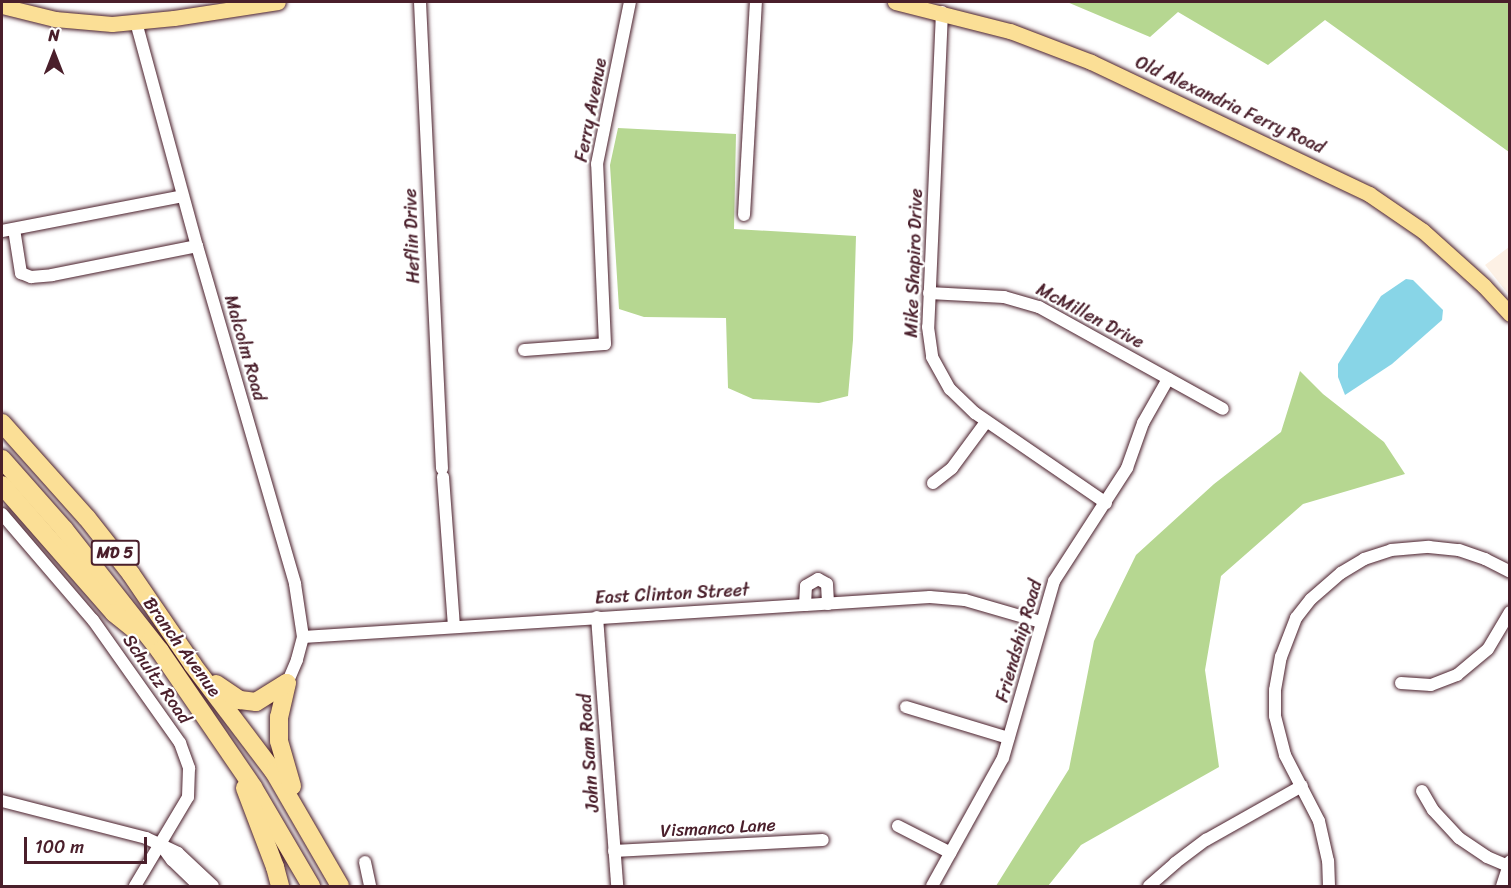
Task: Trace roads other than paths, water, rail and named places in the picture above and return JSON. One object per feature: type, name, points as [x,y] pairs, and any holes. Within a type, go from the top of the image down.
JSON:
[{"type":"highway","points":[[2,417],[25,451]]},
{"type":"highway","name":"Branch Avenue","points":[[2,423],[87,518],[131,574],[193,665],[274,772],[340,886]]},
{"type":"highway","name":"Branch Avenue","points":[[2,459],[64,530],[160,651],[234,758],[275,823],[310,886]]},
{"type":"highway","points":[[2,485],[114,613],[160,651]]},
{"type":"highway","points":[[193,665],[240,700],[256,702],[287,683]]},
{"type":"highway","points":[[287,683],[279,717],[279,741],[286,772],[324,858]]},
{"type":"highway","points":[[234,758],[280,886]]},
{"type":"main road","points":[[2,6],[74,22],[136,22],[250,4],[278,2]]},
{"type":"main road","name":"Old Alexandria Ferry Road","points":[[895,2],[1010,31],[1091,62],[1369,194],[1423,231],[1484,286],[1509,314]]},
{"type":"street","name":"Heflin Drive","points":[[420,2],[442,473],[454,627]]},
{"type":"street","name":"Ferry Avenue","points":[[524,350],[605,344],[596,179],[599,151],[630,2]]},
{"type":"street","points":[[744,214],[756,2]]},
{"type":"street","name":"Mike Shapiro Drive","points":[[942,12],[929,293],[928,334],[932,357],[950,389],[964,404],[986,422],[1106,503]]},
{"type":"street","name":"Malcolm Road","points":[[136,22],[196,246],[296,584],[303,638],[287,683]]},
{"type":"street","points":[[183,196],[8,230],[21,273],[31,277],[63,273],[196,246]]},
{"type":"street","name":"McMillen Drive","points":[[929,293],[994,296],[1027,302],[1079,328],[1222,409]]},
{"type":"street","name":"Friendship Road","points":[[932,886],[998,768],[1054,581],[1127,468],[1143,423],[1168,379]]},
{"type":"street","points":[[933,483],[952,468],[986,422]]},
{"type":"street","name":"Schultz Road","points":[[2,514],[93,620],[180,744],[189,768],[188,797],[135,886]]},
{"type":"street","points":[[1329,886],[1328,861],[1318,821],[1278,733],[1275,690],[1286,641],[1296,618],[1311,599],[1335,576],[1364,559],[1401,548],[1429,547],[1459,550],[1485,559],[1509,572]]},
{"type":"street","points":[[805,605],[807,582],[818,579],[827,584],[828,604]]},
{"type":"street","name":"East Clinton Street","points":[[303,638],[597,617],[950,598],[1041,622]]},
{"type":"street","points":[[1401,683],[1431,685],[1457,675],[1488,649],[1509,612]]},
{"type":"street","name":"John Sam Road","points":[[597,617],[617,886]]},
{"type":"street","points":[[906,707],[1008,738]]},
{"type":"street","points":[[1149,886],[1206,840],[1302,786]]},
{"type":"street","points":[[1422,791],[1433,810],[1459,838],[1487,857],[1509,863],[1502,886]]},
{"type":"street","points":[[2,801],[146,838],[161,844],[178,853],[213,886]]},
{"type":"street","points":[[898,826],[951,853]]},
{"type":"street","name":"Vismanco Lane","points":[[615,851],[824,840]]},
{"type":"street","points":[[161,844],[172,860],[199,886]]},
{"type":"street","points":[[365,862],[370,886]]},
{"type":"water","points":[[1406,279],[1413,280],[1443,310],[1442,320],[1392,364],[1345,395],[1338,377],[1338,364],[1381,296]]}]
